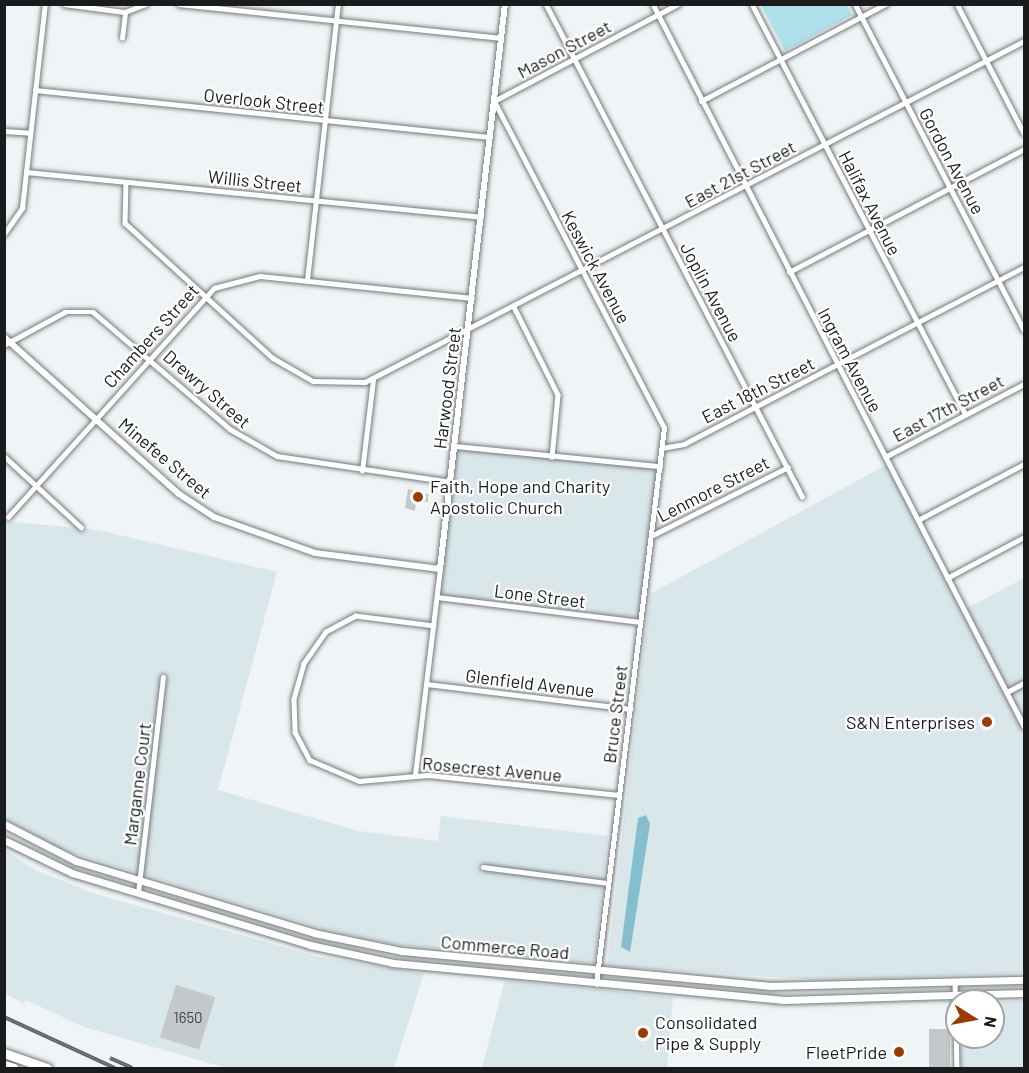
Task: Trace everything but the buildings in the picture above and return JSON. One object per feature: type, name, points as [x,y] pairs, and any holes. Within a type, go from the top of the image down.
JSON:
[{"type":"highway","points":[[4,1053],[47,1068]]},
{"type":"highway","points":[[4,1065],[14,1068]]},
{"type":"main road","name":"Commerce Road","points":[[4,824],[56,853],[139,880],[382,948],[781,986],[1024,980]]},
{"type":"main road","name":"Commerce Road","points":[[4,840],[55,867],[374,960],[596,984],[790,1000],[945,995]]},
{"type":"main road","name":"Commerce Road","points":[[1005,994],[1024,993]]},
{"type":"street","points":[[4,234],[19,218],[45,4]]},
{"type":"street","points":[[64,4],[125,12],[146,4]]},
{"type":"street","points":[[179,4],[501,38]]},
{"type":"street","points":[[307,280],[338,4]]},
{"type":"street","name":"Harwood Street","points":[[415,775],[505,4]]},
{"type":"street","name":"Joplin Avenue","points":[[546,4],[802,496]]},
{"type":"street","name":"Ingram Avenue","points":[[653,4],[744,187],[1024,726]]},
{"type":"street","name":"Mason Street","points":[[494,101],[678,4]]},
{"type":"street","name":"Halifax Avenue","points":[[752,4],[965,414]]},
{"type":"street","name":"Gordon Avenue","points":[[855,4],[1024,330]]},
{"type":"street","points":[[701,101],[886,4]]},
{"type":"street","points":[[957,4],[1024,133]]},
{"type":"street","points":[[122,38],[125,12]]},
{"type":"street","name":"East 21st Street","points":[[373,380],[1024,41]]},
{"type":"street","name":"Overlook Street","points":[[35,90],[490,137]]},
{"type":"street","name":"Keswick Avenue","points":[[494,101],[663,425],[662,448]]},
{"type":"street","points":[[4,131],[30,133]]},
{"type":"street","points":[[789,272],[1024,149]]},
{"type":"street","name":"Willis Street","points":[[26,172],[481,217]]},
{"type":"street","points":[[126,182],[125,223],[204,296],[298,374],[328,384],[373,380],[362,471]]},
{"type":"street","name":"East 18th Street","points":[[662,448],[684,444],[1024,267]]},
{"type":"street","name":"Chambers Street","points":[[8,517],[204,296],[252,277],[307,280],[472,298]]},
{"type":"street","points":[[514,307],[558,395],[552,457]]},
{"type":"street","name":"Drewry Street","points":[[6,342],[65,312],[100,315],[254,445],[299,462],[451,482]]},
{"type":"street","name":"Minefee Street","points":[[6,342],[188,500],[247,533],[328,556],[440,569]]},
{"type":"street","name":"East 17th Street","points":[[885,457],[1024,384]]},
{"type":"street","points":[[455,446],[660,466]]},
{"type":"street","name":"Bruce Street","points":[[596,984],[662,448]]},
{"type":"street","points":[[4,456],[81,527]]},
{"type":"street","points":[[918,520],[1024,464]]},
{"type":"street","name":"Lenmore Street","points":[[651,536],[788,467]]},
{"type":"street","points":[[947,578],[1024,537]]},
{"type":"street","name":"Lone Street","points":[[437,597],[640,622]]},
{"type":"street","name":"Rosecrest Avenue","points":[[434,626],[356,616],[326,632],[297,684],[292,716],[301,747],[310,760],[341,777],[360,781],[415,775],[619,795]]},
{"type":"street","name":"Marganne Court","points":[[138,893],[163,677]]},
{"type":"street","points":[[1007,692],[1024,683]]},
{"type":"street","name":"Glenfield Avenue","points":[[427,684],[630,709]]},
{"type":"street","points":[[483,867],[608,882]]},
{"type":"street","points":[[955,982],[956,989]]},
{"type":"street","points":[[957,1049],[957,1068]]},
{"type":"shaded area","points":[[761,5],[847,5],[852,15],[785,51]]},
{"type":"shaded area","points":[[455,446],[660,468],[644,619],[439,597]]},
{"type":"shaded area","points":[[886,465],[962,611],[1024,578],[1024,973],[818,980],[607,966],[650,594]]},
{"type":"shaded area","points":[[4,521],[98,530],[277,572],[218,790],[359,831],[438,841],[441,816],[608,836],[594,964],[391,944],[324,929],[59,849],[6,819]]},
{"type":"shaded area","points":[[646,815],[650,824],[630,952],[621,947],[638,818]]},
{"type":"shaded area","points":[[5,850],[35,870],[96,894],[319,957],[424,973],[394,1068],[226,1068],[84,1027],[26,1000],[23,1004],[5,993]]},
{"type":"shaded area","points":[[505,980],[673,997],[667,1068],[482,1068]]},
{"type":"shaded area","points":[[1024,1001],[1024,1068],[961,1068],[960,1049],[1005,1049],[1005,1002]]},
{"type":"railway","points":[[4,1017],[115,1068]]},
{"type":"railway","points":[[110,1058],[132,1068]]},
{"type":"place","name":"Faith, Hope and Charity Apostolic Church","points":[[418,497]]},
{"type":"place","name":"S&N Enterprises","points":[[987,722]]},
{"type":"place","name":"Consolidated Pipe & Supply","points":[[643,1033]]},
{"type":"place","name":"FleetPride","points":[[899,1052]]}]
